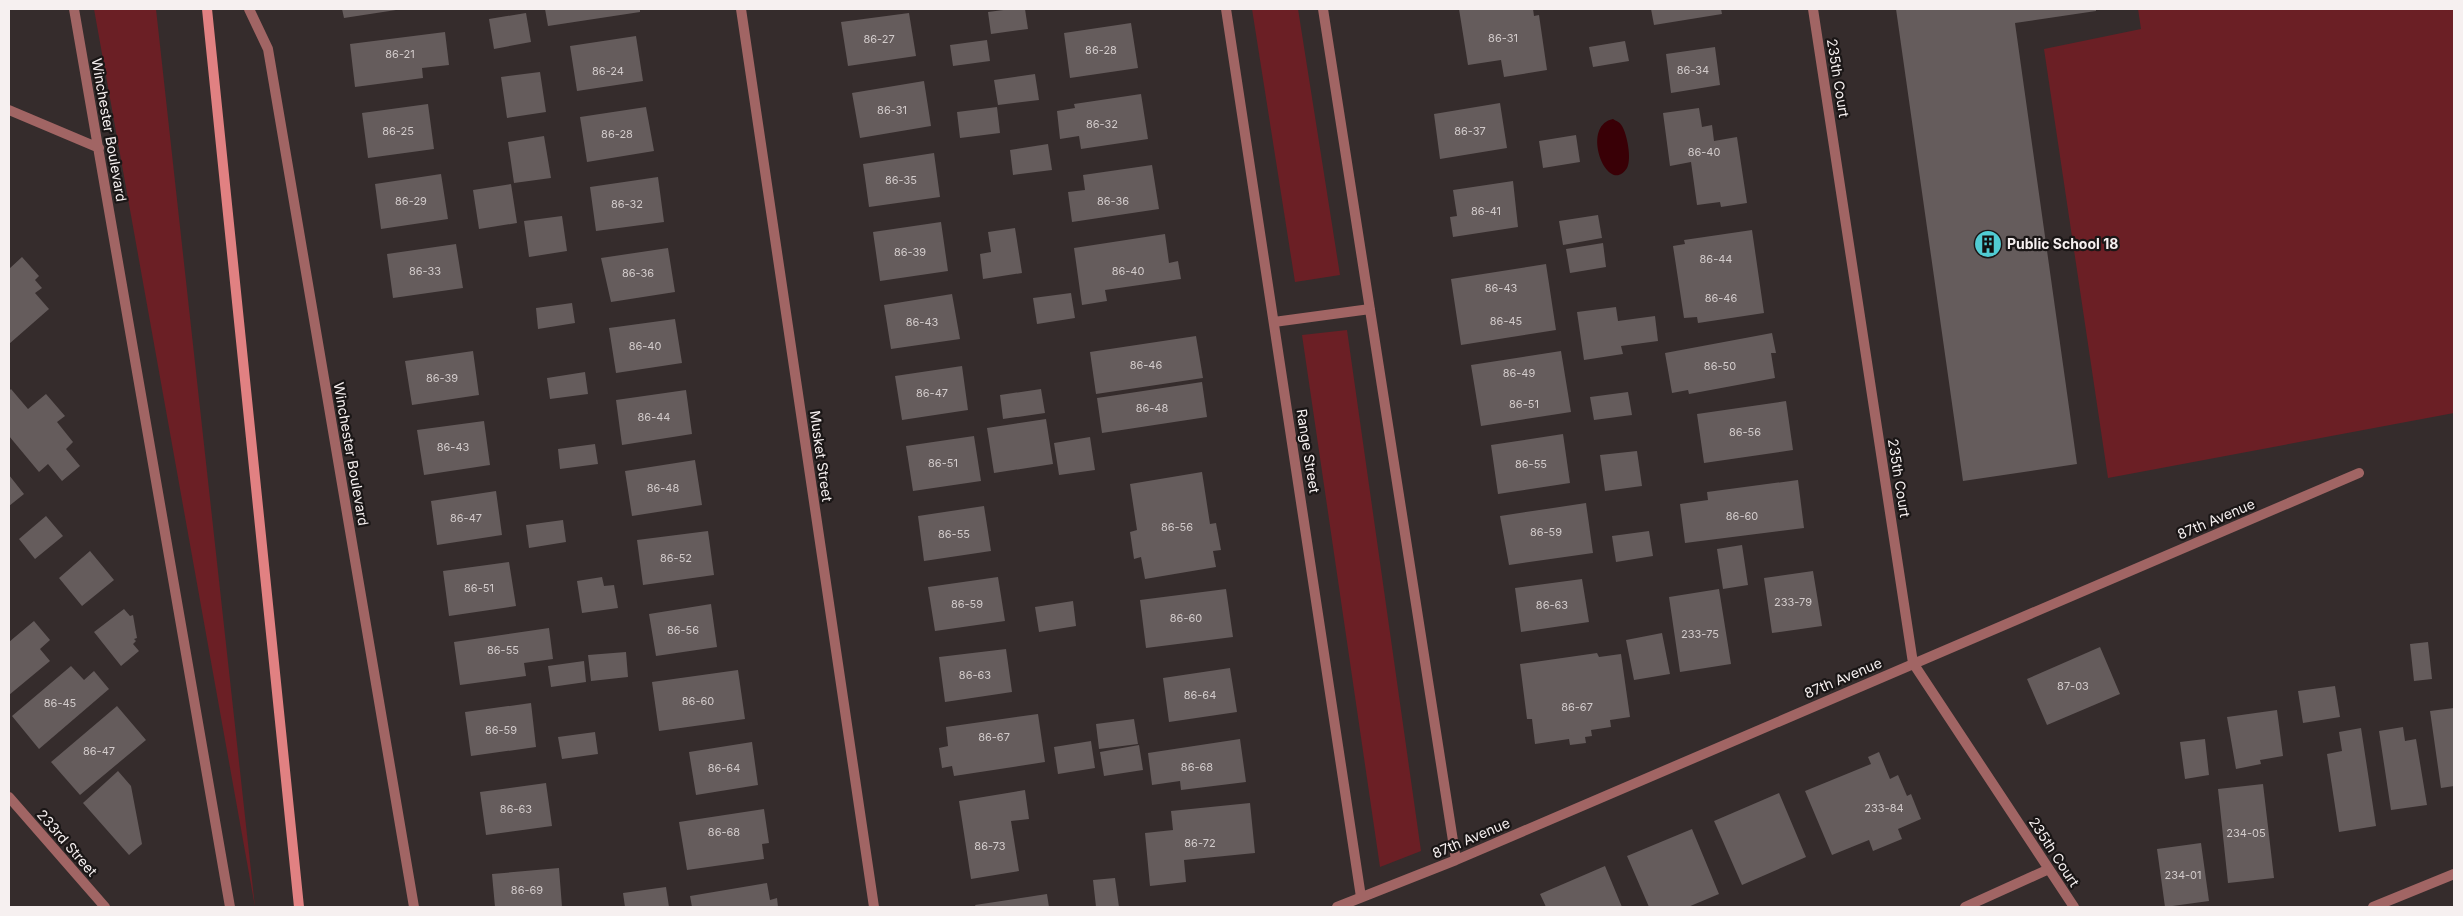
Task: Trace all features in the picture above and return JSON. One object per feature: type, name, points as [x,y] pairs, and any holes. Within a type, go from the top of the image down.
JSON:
[{"type":"main road","points":[[207,9],[299,907]]},
{"type":"street","name":"Winchester Boulevard","points":[[74,9],[230,907]]},
{"type":"street","name":"Winchester Boulevard","points":[[249,9],[268,49],[414,907]]},
{"type":"street","name":"Musket Street","points":[[741,9],[874,907]]},
{"type":"street","name":"Range Street","points":[[1226,9],[1361,897]]},
{"type":"street","points":[[1323,9],[1456,860]]},
{"type":"street","name":"235th Court","points":[[1813,9],[1913,663],[2074,907]]},
{"type":"street","points":[[9,110],[98,148]]},
{"type":"street","points":[[1274,322],[1370,309]]},
{"type":"street","name":"87th Avenue","points":[[1337,907],[1456,860],[1913,663],[2359,474]]},
{"type":"street","name":"233rd Street","points":[[9,797],[105,907]]},
{"type":"street","points":[[1965,907],[2049,869]]},
{"type":"street","points":[[2373,907],[2454,874]]},
{"type":"shaded area","points":[[94,9],[156,9],[255,907]]},
{"type":"shaded area","points":[[1252,9],[1298,9],[1340,275],[1295,282]]},
{"type":"shaded area","points":[[2138,9],[2454,9],[2454,413],[2108,478],[2044,49],[2141,29]]},
{"type":"shaded area","points":[[1613,119],[1622,126],[1628,147],[1629,159],[1627,168],[1620,175],[1612,174],[1605,168],[1597,145],[1598,134],[1603,124]]},
{"type":"shaded area","points":[[1347,330],[1421,851],[1380,867],[1302,335]]},
{"type":"building","points":[[342,9],[396,9],[396,10],[344,18]]},
{"type":"building","points":[[545,9],[640,9],[640,12],[548,26]]},
{"type":"building","points":[[1025,9],[1028,29],[991,34],[988,12]]},
{"type":"building","points":[[1459,9],[1533,9],[1534,16],[1539,15],[1547,70],[1504,77],[1501,60],[1468,65]]},
{"type":"building","points":[[1651,9],[1721,9],[1722,14],[1654,25]]},
{"type":"building","name":"Public School 18","points":[[1896,9],[2096,9],[2096,11],[2015,23],[2077,464],[1963,481]]},
{"type":"building","points":[[526,13],[531,42],[494,49],[489,19]]},
{"type":"building","points":[[909,13],[916,56],[848,66],[841,22]]},
{"type":"building","points":[[1131,23],[1138,68],[1070,78],[1064,33]]},
{"type":"building","points":[[445,32],[449,65],[422,68],[423,78],[355,87],[350,44]]},
{"type":"building","points":[[636,36],[643,81],[577,91],[570,46]]},
{"type":"building","points":[[987,40],[990,61],[953,66],[950,45]]},
{"type":"building","points":[[1625,41],[1629,61],[1593,67],[1589,47]]},
{"type":"building","points":[[1715,47],[1720,85],[1671,93],[1666,54]]},
{"type":"building","points":[[540,72],[546,112],[507,118],[501,77]]},
{"type":"building","points":[[1035,74],[1039,100],[998,105],[994,80]]},
{"type":"building","points":[[924,81],[931,126],[860,138],[852,93]]},
{"type":"building","points":[[1141,94],[1148,139],[1081,149],[1079,136],[1060,139],[1057,111],[1075,108],[1074,104]]},
{"type":"building","points":[[1500,103],[1507,148],[1440,159],[1434,114]]},
{"type":"building","points":[[428,104],[434,149],[368,158],[362,113]]},
{"type":"building","points":[[646,107],[654,151],[587,162],[580,117]]},
{"type":"building","points":[[997,107],[1000,133],[960,138],[957,112]]},
{"type":"building","points":[[1699,108],[1702,127],[1712,125],[1714,141],[1737,137],[1747,203],[1721,207],[1720,202],[1697,205],[1691,162],[1670,166],[1663,113]]},
{"type":"building","points":[[1576,135],[1580,162],[1543,168],[1539,141]]},
{"type":"building","points":[[544,136],[551,178],[514,183],[508,142]]},
{"type":"building","points":[[1048,144],[1052,170],[1013,175],[1010,150]]},
{"type":"building","points":[[934,153],[940,197],[869,207],[863,164]]},
{"type":"building","points":[[1152,165],[1159,209],[1072,222],[1068,192],[1085,190],[1083,175]]},
{"type":"building","points":[[441,174],[448,219],[381,229],[375,184]]},
{"type":"building","points":[[658,177],[664,222],[596,231],[590,187]]},
{"type":"building","points":[[1513,181],[1518,227],[1453,237],[1450,217],[1457,216],[1453,190]]},
{"type":"building","points":[[511,184],[517,223],[479,229],[473,190]]},
{"type":"building","points":[[1598,215],[1602,238],[1563,245],[1559,221]]},
{"type":"building","points":[[562,216],[567,251],[529,257],[524,221]]},
{"type":"building","points":[[941,222],[948,271],[880,281],[873,232]]},
{"type":"building","points":[[1015,228],[1022,273],[983,279],[980,254],[991,252],[988,232]]},
{"type":"building","points":[[1752,230],[1764,313],[1698,323],[1697,317],[1684,318],[1673,246],[1685,244],[1684,240]]},
{"type":"building","points":[[1165,234],[1169,263],[1178,261],[1181,279],[1105,290],[1107,301],[1082,305],[1074,248]]},
{"type":"building","points":[[1603,243],[1606,267],[1570,273],[1566,249]]},
{"type":"building","points":[[456,244],[463,288],[393,298],[387,254]]},
{"type":"building","points":[[668,248],[675,292],[611,302],[601,258]]},
{"type":"building","points":[[22,257],[39,276],[35,280],[42,288],[35,293],[49,309],[9,344],[9,269]]},
{"type":"building","points":[[1546,264],[1556,330],[1461,345],[1451,279]]},
{"type":"building","points":[[1071,293],[1075,318],[1037,324],[1033,298]]},
{"type":"building","points":[[952,294],[960,339],[891,349],[884,305]]},
{"type":"building","points":[[572,303],[575,323],[538,329],[536,308]]},
{"type":"building","points":[[1616,307],[1618,321],[1655,316],[1658,341],[1621,346],[1623,354],[1584,360],[1577,312]]},
{"type":"building","points":[[675,319],[682,363],[616,373],[609,328]]},
{"type":"building","points":[[1772,333],[1776,353],[1771,353],[1775,378],[1689,394],[1688,390],[1672,393],[1665,353]]},
{"type":"building","points":[[1196,336],[1203,378],[1096,394],[1090,352]]},
{"type":"building","points":[[473,351],[479,395],[412,405],[405,361]]},
{"type":"building","points":[[1561,351],[1571,412],[1481,426],[1471,365]]},
{"type":"building","points":[[962,366],[968,410],[902,420],[895,376]]},
{"type":"building","points":[[585,372],[588,394],[550,399],[547,378]]},
{"type":"building","points":[[1202,382],[1207,417],[1102,433],[1097,398]]},
{"type":"building","points":[[11,389],[28,409],[46,394],[65,416],[57,422],[73,442],[66,449],[80,466],[62,481],[48,464],[39,472],[9,436],[9,391]]},
{"type":"building","points":[[1041,389],[1045,413],[1003,419],[1000,395]]},
{"type":"building","points":[[686,390],[692,434],[622,445],[616,400]]},
{"type":"building","points":[[1628,392],[1632,415],[1594,420],[1590,397]]},
{"type":"building","points":[[1786,401],[1793,450],[1704,463],[1697,414]]},
{"type":"building","points":[[1046,419],[1053,464],[994,473],[987,428]]},
{"type":"building","points":[[484,421],[490,465],[424,475],[417,430]]},
{"type":"building","points":[[1563,434],[1570,483],[1498,494],[1491,445]]},
{"type":"building","points":[[974,436],[981,481],[913,491],[906,446]]},
{"type":"building","points":[[1090,437],[1095,470],[1059,475],[1054,443]]},
{"type":"building","points":[[595,444],[598,464],[560,469],[558,449]]},
{"type":"building","points":[[1637,451],[1642,486],[1605,491],[1600,455]]},
{"type":"building","points":[[695,460],[702,505],[632,516],[625,471]]},
{"type":"building","points":[[1202,472],[1210,524],[1216,523],[1221,550],[1213,551],[1216,567],[1145,579],[1141,557],[1134,559],[1130,532],[1137,530],[1130,484]]},
{"type":"building","points":[[9,475],[24,494],[9,506]]},
{"type":"building","points":[[1798,480],[1804,528],[1685,543],[1680,504],[1708,500],[1707,492]]},
{"type":"building","points":[[496,491],[502,535],[437,545],[431,501]]},
{"type":"building","points":[[1586,503],[1593,553],[1509,565],[1500,516]]},
{"type":"building","points":[[984,506],[991,551],[924,561],[918,516]]},
{"type":"building","points":[[46,516],[63,536],[35,559],[19,539]]},
{"type":"building","points":[[563,520],[566,542],[529,548],[526,525]]},
{"type":"building","points":[[708,531],[714,575],[643,585],[637,540]]},
{"type":"building","points":[[1649,531],[1653,556],[1616,562],[1612,536]]},
{"type":"building","points":[[1742,545],[1748,585],[1723,589],[1717,549]]},
{"type":"building","points":[[90,551],[114,580],[82,606],[59,578]]},
{"type":"building","points":[[509,562],[516,606],[449,616],[443,571]]},
{"type":"building","points":[[1813,571],[1822,626],[1772,633],[1764,578]]},
{"type":"building","points":[[602,577],[604,586],[614,585],[618,608],[582,613],[577,581]]},
{"type":"building","points":[[998,577],[1005,621],[935,631],[928,587]]},
{"type":"building","points":[[1582,579],[1589,622],[1521,632],[1515,588]]},
{"type":"building","points":[[1226,589],[1233,637],[1146,648],[1140,600]]},
{"type":"building","points":[[1719,589],[1731,664],[1680,672],[1669,597]]},
{"type":"building","points":[[1073,601],[1076,626],[1039,632],[1035,607]]},
{"type":"building","points":[[711,604],[717,647],[656,656],[649,614]]},
{"type":"building","points":[[124,609],[130,616],[133,615],[137,638],[134,639],[136,641],[133,644],[139,651],[121,666],[94,632]]},
{"type":"building","points":[[34,621],[50,640],[40,649],[50,661],[9,695],[9,642]]},
{"type":"building","points":[[549,628],[553,659],[524,663],[526,676],[460,685],[454,642]]},
{"type":"building","points":[[1662,633],[1670,674],[1634,680],[1626,640]]},
{"type":"building","points":[[2428,642],[2432,679],[2414,681],[2410,644]]},
{"type":"building","points":[[2100,647],[2120,694],[2047,725],[2027,679]]},
{"type":"building","points":[[1006,649],[1012,692],[945,702],[939,657]]},
{"type":"building","points":[[626,652],[628,677],[591,681],[588,655]]},
{"type":"building","points":[[1597,653],[1599,657],[1621,654],[1630,717],[1610,720],[1611,727],[1591,730],[1592,736],[1585,737],[1586,743],[1570,745],[1569,739],[1535,744],[1532,719],[1527,719],[1520,664]]},
{"type":"building","points":[[584,661],[586,682],[551,687],[548,666]]},
{"type":"building","points":[[71,666],[84,680],[94,671],[109,689],[39,749],[12,716]]},
{"type":"building","points":[[1230,668],[1237,712],[1169,722],[1163,678]]},
{"type":"building","points":[[738,670],[745,719],[659,731],[652,682]]},
{"type":"building","points":[[2335,686],[2340,717],[2303,723],[2298,691]]},
{"type":"building","points":[[531,703],[536,747],[471,756],[465,712]]},
{"type":"building","points":[[117,706],[146,740],[80,795],[51,762]]},
{"type":"building","points":[[2454,708],[2454,786],[2441,788],[2430,711]]},
{"type":"building","points":[[2277,710],[2283,756],[2260,760],[2261,764],[2236,769],[2227,717]]},
{"type":"building","points":[[1038,714],[1045,762],[954,776],[952,766],[942,768],[939,748],[948,746],[946,727]]},
{"type":"building","points":[[1134,719],[1138,744],[1099,749],[1096,724]]},
{"type":"building","points":[[2403,727],[2405,741],[2416,739],[2427,805],[2391,810],[2379,731]]},
{"type":"building","points":[[2361,728],[2376,826],[2339,832],[2327,754],[2342,751],[2339,732]]},
{"type":"building","points":[[595,732],[598,754],[562,759],[558,737]]},
{"type":"building","points":[[1240,739],[1246,782],[1181,790],[1180,781],[1152,785],[1148,753]]},
{"type":"building","points":[[2205,739],[2209,775],[2185,779],[2180,742]]},
{"type":"building","points":[[1091,741],[1095,768],[1058,774],[1054,747]]},
{"type":"building","points":[[752,742],[758,785],[696,795],[689,752]]},
{"type":"building","points":[[1139,745],[1143,770],[1104,776],[1100,752]]},
{"type":"building","points":[[1879,752],[1890,779],[1898,775],[1907,796],[1911,794],[1921,819],[1898,829],[1902,839],[1873,851],[1869,840],[1832,855],[1805,791],[1871,764],[1868,757]]},
{"type":"building","points":[[118,771],[131,786],[142,844],[129,855],[83,803]]},
{"type":"building","points":[[546,783],[552,826],[486,835],[480,792]]},
{"type":"building","points":[[2263,784],[2274,878],[2228,883],[2218,789]]},
{"type":"building","points":[[1025,790],[1029,819],[1011,821],[1019,871],[971,879],[959,801]]},
{"type":"building","points":[[1779,793],[1806,857],[1742,885],[1714,821]]},
{"type":"building","points":[[1250,803],[1255,853],[1184,860],[1186,882],[1150,886],[1145,833],[1173,830],[1171,811]]},
{"type":"building","points":[[764,809],[769,843],[762,844],[764,859],[687,870],[679,822]]},
{"type":"building","points":[[1692,829],[1719,894],[1688,907],[1649,907],[1627,856]]},
{"type":"building","points":[[2201,843],[2209,901],[2165,907],[2157,849]]},
{"type":"building","points":[[1605,866],[1622,907],[1546,907],[1540,894]]},
{"type":"building","points":[[559,868],[562,907],[495,907],[492,874]]},
{"type":"building","points":[[1115,878],[1119,907],[1096,907],[1093,880]]},
{"type":"building","points":[[767,883],[770,900],[777,898],[778,907],[692,907],[690,896]]},
{"type":"building","points":[[666,887],[669,907],[625,907],[623,893]]},
{"type":"building","points":[[1047,894],[1049,907],[976,907],[975,905]]},
{"type":"place","name":"Public School 18","points":[[1988,244]]}]
